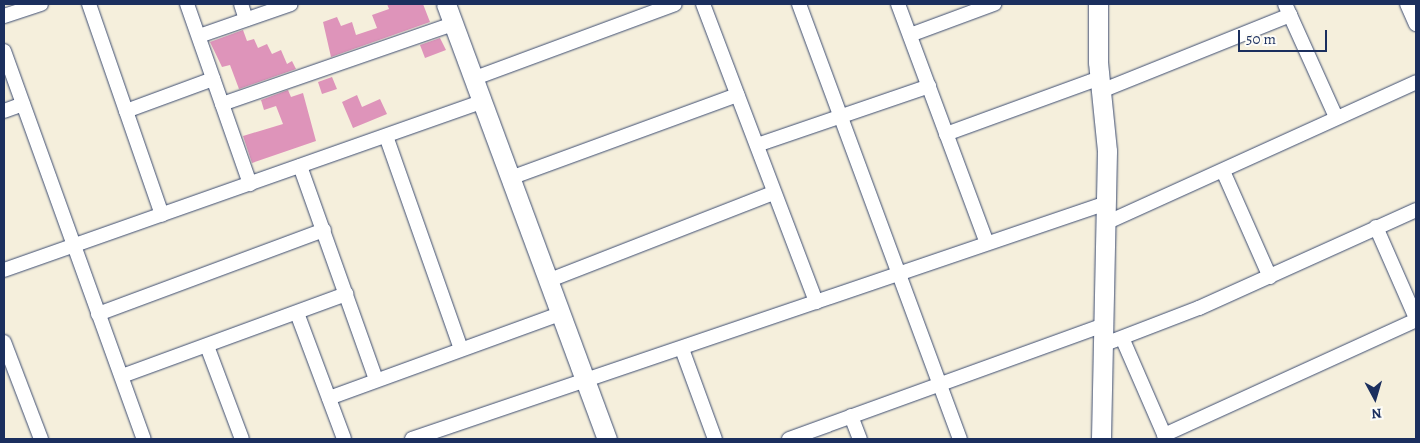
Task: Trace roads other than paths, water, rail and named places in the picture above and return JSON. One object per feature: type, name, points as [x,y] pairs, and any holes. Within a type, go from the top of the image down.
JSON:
[{"type":"street","points":[[4,16],[40,4]]},
{"type":"street","points":[[89,4],[162,214]]},
{"type":"street","points":[[187,4],[250,184]]},
{"type":"street","points":[[241,4],[246,19]]},
{"type":"street","points":[[199,36],[292,4]]},
{"type":"street","points":[[446,4],[513,177],[607,439]]},
{"type":"street","points":[[475,78],[675,4]]},
{"type":"street","points":[[703,4],[816,302]]},
{"type":"street","points":[[798,4],[901,273],[960,439]]},
{"type":"street","points":[[898,4],[987,243]]},
{"type":"street","points":[[910,35],[994,4]]},
{"type":"street","points":[[1098,4],[1108,222],[1101,439]]},
{"type":"street","points":[[1407,4],[1416,24]]},
{"type":"street","points":[[946,134],[1101,85],[1287,9],[1336,117]]},
{"type":"street","points":[[222,104],[453,24]]},
{"type":"street","points":[[4,51],[144,439]]},
{"type":"street","points":[[126,111],[213,79]]},
{"type":"street","points":[[1108,222],[1416,82]]},
{"type":"street","points":[[756,144],[929,86]]},
{"type":"street","points":[[513,177],[737,95]]},
{"type":"street","points":[[4,270],[484,101]]},
{"type":"street","points":[[4,111],[22,104]]},
{"type":"street","points":[[386,136],[461,349]]},
{"type":"street","points":[[300,166],[376,380]]},
{"type":"street","points":[[1223,171],[1270,276]]},
{"type":"street","points":[[550,280],[774,193]]},
{"type":"street","points":[[412,439],[585,382],[1107,203]]},
{"type":"street","points":[[1104,344],[1123,340],[1416,210]]},
{"type":"street","points":[[1123,340],[1165,437],[1416,319],[1376,227]]},
{"type":"street","points":[[98,314],[324,230]]},
{"type":"street","points":[[122,376],[346,294]]},
{"type":"street","points":[[297,313],[344,439]]},
{"type":"street","points":[[329,398],[562,313]]},
{"type":"street","points":[[789,439],[1106,324]]},
{"type":"street","points":[[4,342],[41,439]]},
{"type":"street","points":[[207,346],[242,439]]},
{"type":"street","points":[[682,349],[715,439]]},
{"type":"street","points":[[852,416],[860,439]]}]
